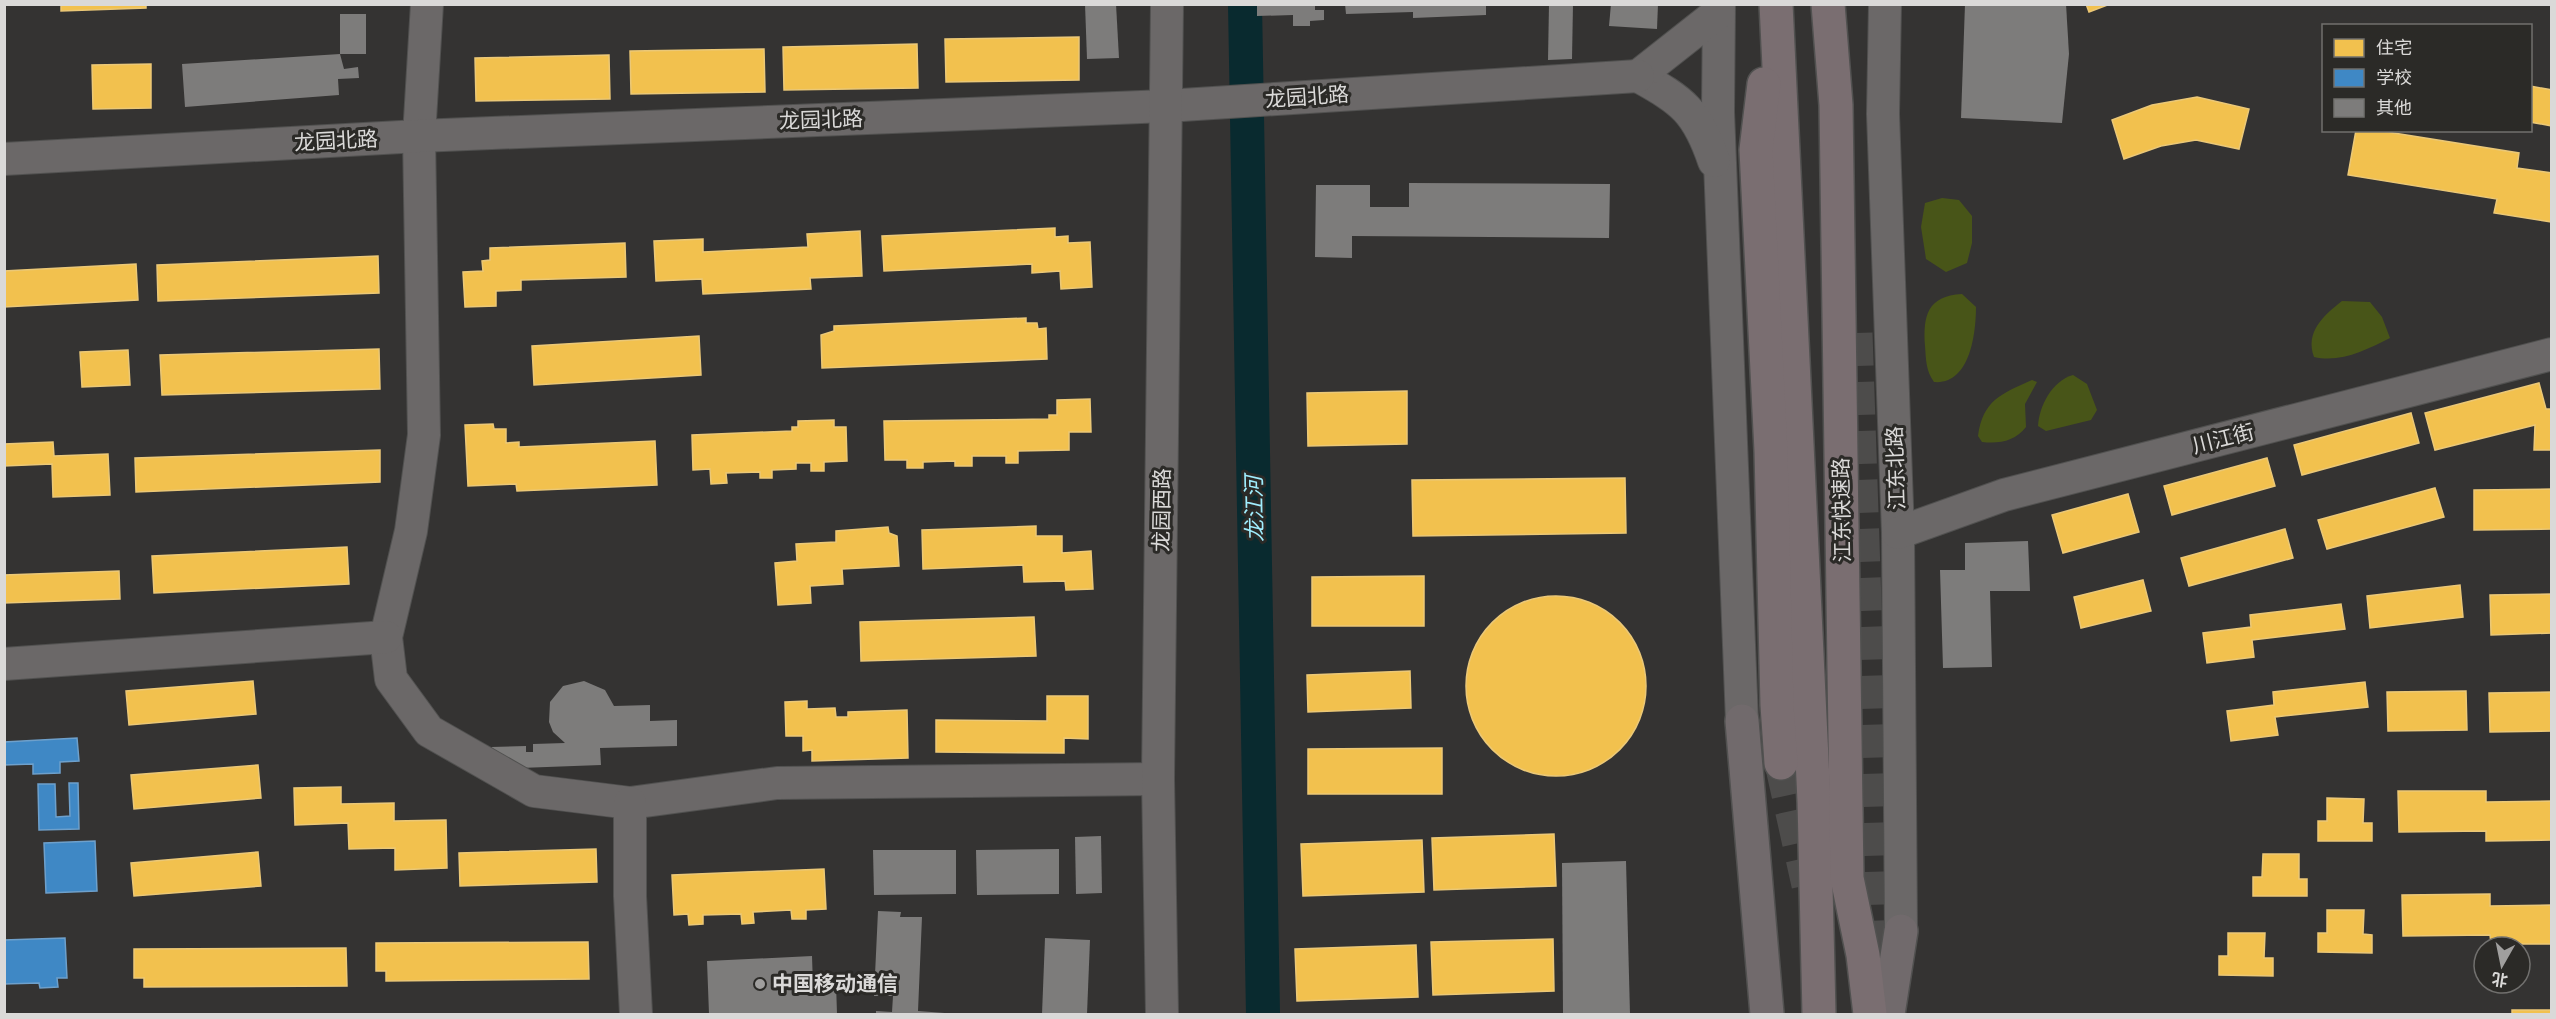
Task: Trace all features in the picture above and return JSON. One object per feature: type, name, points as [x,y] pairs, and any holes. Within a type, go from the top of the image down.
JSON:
[{"type":"highway","points":[[1775,4],[1756,150],[1770,439],[1777,705],[1781,763]]},
{"type":"highway","name":"江东快速路","points":[[1775,4],[1814,801],[1819,1014]]},
{"type":"highway","name":"江东快速路","points":[[1828,4],[1836,105],[1847,878],[1863,956],[1870,1014]]},
{"type":"highway","points":[[1852,4],[1849,62],[1856,333]]},
{"type":"highway","points":[[1817,958],[1831,972],[1850,972],[1863,956]]},
{"type":"main road","points":[[427,4],[419,136],[424,435],[411,531],[386,637],[391,679],[429,731],[534,790],[630,803],[777,783],[1158,779]]},
{"type":"main road","name":"龙园西路","points":[[1162,1014],[1158,779],[1167,4]]},
{"type":"main road","name":"江东北路","points":[[1885,4],[1882,114],[1898,534],[1900,932]]},
{"type":"main road","points":[[1718,9],[1638,76],[1676,97],[1704,130],[1722,187]]},
{"type":"main road","points":[[1718,9],[1718,112],[1742,721],[1763,1007]]},
{"type":"main road","name":"龙园北路","points":[[4,159],[419,136],[1166,106],[1638,76]]},
{"type":"main road","name":"川江街","points":[[1898,534],[2004,495],[2552,354]]},
{"type":"main road","points":[[4,664],[386,637]]},
{"type":"main road","points":[[630,803],[630,896],[636,1014]]},
{"type":"main road","points":[[1888,1014],[1900,932]]},
{"type":"main road","points":[[1900,932],[1905,1014]]},
{"type":"green space","points":[[1942,198],[1959,200],[1972,216],[1972,243],[1967,263],[1946,272],[1926,259],[1921,227],[1925,203]]},
{"type":"green space","points":[[1962,294],[1976,307],[1974,331],[1968,356],[1956,375],[1946,381],[1934,382],[1929,374],[1926,361],[1927,317],[1934,303]]},
{"type":"green space","points":[[2342,301],[2370,302],[2382,317],[2390,338],[2344,357],[2314,357],[2312,340],[2314,332],[2322,319]]},
{"type":"green space","points":[[2073,375],[2087,384],[2097,410],[2091,420],[2046,431],[2038,426],[2044,403],[2053,388]]},
{"type":"green space","points":[[2032,380],[2037,382],[2025,404],[2026,427],[2022,432],[2007,440],[1982,442],[1978,436],[1980,424],[1989,406],[2003,394]]},
{"type":"building: 住宅","points":[[61,4],[146,4],[146,8],[61,11]]},
{"type":"building: 住宅","points":[[2086,4],[2110,4],[2089,12]]},
{"type":"building: 住宅","points":[[1079,37],[1079,80],[946,82],[945,39]]},
{"type":"building: 住宅","points":[[917,44],[918,88],[784,90],[783,47]]},
{"type":"building: 住宅","points":[[764,49],[765,92],[631,94],[630,51]]},
{"type":"building: 住宅","points":[[609,55],[610,99],[476,101],[475,58]]},
{"type":"building: 住宅","points":[[151,64],[151,108],[93,109],[92,65]]},
{"type":"building: 住宅","points":[[2532,86],[2552,90],[2552,126],[2532,122]]},
{"type":"building: 住宅","points":[[2197,97],[2249,109],[2239,149],[2196,140],[2161,146],[2124,159],[2112,120],[2152,105]]},
{"type":"building: 住宅","points":[[2356,132],[2388,132],[2519,153],[2517,168],[2552,173],[2552,222],[2494,213],[2497,199],[2348,175]]},
{"type":"building: 住宅","points":[[1055,228],[1055,237],[1068,236],[1068,243],[1090,242],[1092,287],[1061,289],[1060,271],[1032,273],[1032,264],[884,271],[882,236]]},
{"type":"building: 住宅","points":[[860,231],[862,276],[810,278],[811,289],[703,294],[702,279],[656,281],[654,241],[703,239],[703,252],[808,247],[807,234]]},
{"type":"building: 住宅","points":[[625,243],[626,277],[521,280],[521,290],[496,291],[496,306],[465,307],[463,272],[483,271],[482,261],[490,260],[490,248]]},
{"type":"building: 住宅","points":[[378,256],[379,293],[158,301],[157,265]]},
{"type":"building: 住宅","points":[[136,264],[138,300],[4,307],[4,271]]},
{"type":"building: 住宅","points":[[1026,318],[1026,323],[1037,323],[1038,329],[1046,328],[1047,359],[822,368],[821,335],[834,331],[834,326]]},
{"type":"building: 住宅","points":[[699,336],[701,375],[534,385],[532,346]]},
{"type":"building: 住宅","points":[[379,349],[380,389],[162,395],[160,355]]},
{"type":"building: 住宅","points":[[128,350],[130,385],[82,387],[80,352]]},
{"type":"building: 住宅","points":[[2539,383],[2546,409],[2552,409],[2552,450],[2534,450],[2535,425],[2435,450],[2425,413]]},
{"type":"building: 住宅","points":[[1407,391],[1407,444],[1308,446],[1307,393]]},
{"type":"building: 住宅","points":[[1090,399],[1091,432],[1069,432],[1069,450],[1018,451],[1018,463],[1006,463],[1006,456],[972,456],[972,466],[955,466],[955,461],[923,462],[923,468],[907,468],[907,460],[885,460],[884,421],[1049,419],[1049,415],[1057,415],[1057,400]]},
{"type":"building: 住宅","points":[[2411,413],[2419,443],[2302,475],[2294,445]]},
{"type":"building: 住宅","points":[[834,420],[834,427],[846,427],[847,461],[824,462],[824,471],[811,471],[811,463],[796,463],[796,469],[772,470],[772,478],[760,478],[760,472],[726,473],[727,483],[711,484],[710,469],[693,470],[692,435],[792,431],[792,427],[798,427],[798,421]]},
{"type":"building: 住宅","points":[[493,424],[494,429],[506,429],[506,443],[519,442],[519,447],[655,441],[657,485],[517,491],[516,484],[468,486],[465,425]]},
{"type":"building: 住宅","points":[[53,442],[54,456],[108,454],[110,495],[53,497],[52,464],[4,466],[4,444]]},
{"type":"building: 住宅","points":[[380,450],[380,482],[136,492],[135,458]]},
{"type":"building: 住宅","points":[[2267,458],[2275,486],[2172,515],[2164,486]]},
{"type":"building: 住宅","points":[[1625,478],[1626,533],[1413,536],[1412,480]]},
{"type":"building: 住宅","points":[[2435,488],[2444,517],[2327,549],[2318,520]]},
{"type":"building: 住宅","points":[[2552,489],[2552,529],[2474,530],[2474,490]]},
{"type":"building: 住宅","points":[[2128,494],[2139,532],[2063,553],[2052,515]]},
{"type":"building: 住宅","points":[[1036,526],[1036,536],[1062,536],[1062,553],[1091,551],[1093,589],[1066,590],[1065,581],[1024,582],[1023,565],[923,569],[922,530]]},
{"type":"building: 住宅","points":[[888,527],[889,533],[897,536],[899,566],[842,569],[843,584],[810,586],[811,603],[778,605],[775,563],[797,561],[796,544],[836,542],[836,531]]},
{"type":"building: 住宅","points":[[2285,529],[2293,558],[2189,586],[2181,558]]},
{"type":"building: 住宅","points":[[347,547],[349,584],[154,593],[152,556]]},
{"type":"building: 住宅","points":[[119,571],[120,599],[4,603],[4,575]]},
{"type":"building: 住宅","points":[[1424,576],[1424,626],[1312,626],[1312,577]]},
{"type":"building: 住宅","points":[[2143,580],[2151,611],[2081,628],[2074,597]]},
{"type":"building: 住宅","points":[[2460,585],[2463,617],[2370,628],[2367,596]]},
{"type":"building: 住宅","points":[[2552,594],[2552,633],[2491,635],[2490,595]]},
{"type":"building: 住宅","points":[[1556,596],[1591,603],[1620,622],[1639,651],[1646,686],[1639,721],[1620,750],[1591,769],[1556,776],[1521,769],[1492,750],[1473,721],[1466,686],[1473,651],[1492,622],[1521,603]]},
{"type":"building: 住宅","points":[[2341,604],[2345,629],[2252,640],[2254,657],[2207,663],[2203,633],[2251,627],[2250,615]]},
{"type":"building: 住宅","points":[[1034,617],[1036,656],[861,661],[860,622]]},
{"type":"building: 住宅","points":[[1410,671],[1411,708],[1308,712],[1307,675]]},
{"type":"building: 住宅","points":[[253,681],[256,714],[129,725],[126,691]]},
{"type":"building: 住宅","points":[[2365,682],[2368,707],[2275,717],[2278,735],[2231,741],[2227,711],[2274,705],[2273,692]]},
{"type":"building: 住宅","points":[[2466,691],[2467,730],[2388,731],[2387,692]]},
{"type":"building: 住宅","points":[[2552,692],[2552,731],[2490,732],[2489,693]]},
{"type":"building: 住宅","points":[[1047,696],[1088,696],[1088,739],[1064,738],[1064,753],[936,752],[936,720],[1047,721]]},
{"type":"building: 住宅","points":[[807,701],[807,709],[835,708],[836,717],[848,717],[848,712],[907,710],[908,758],[812,761],[812,750],[803,751],[803,736],[786,736],[785,702]]},
{"type":"building: 住宅","points":[[1442,748],[1442,794],[1308,794],[1308,749]]},
{"type":"building: 住宅","points":[[258,765],[261,798],[134,809],[131,775]]},
{"type":"building: 住宅","points":[[341,787],[341,804],[394,803],[394,821],[446,820],[447,868],[395,870],[395,848],[349,849],[348,823],[295,825],[294,788]]},
{"type":"building: 住宅","points":[[2398,791],[2486,791],[2486,802],[2552,801],[2552,840],[2486,841],[2486,831],[2399,832]]},
{"type":"building: 住宅","points":[[2327,798],[2364,799],[2363,823],[2372,823],[2372,841],[2318,841],[2318,821],[2327,821]]},
{"type":"building: 住宅","points":[[1554,834],[1556,886],[1434,890],[1432,838]]},
{"type":"building: 住宅","points":[[1422,840],[1424,892],[1303,896],[1301,844]]},
{"type":"building: 住宅","points":[[596,849],[597,882],[460,886],[459,853]]},
{"type":"building: 住宅","points":[[258,852],[261,886],[134,896],[131,863]]},
{"type":"building: 住宅","points":[[2263,854],[2299,854],[2299,879],[2307,879],[2307,896],[2253,896],[2253,877],[2262,877]]},
{"type":"building: 住宅","points":[[824,869],[826,909],[806,910],[806,919],[792,919],[791,910],[753,912],[754,923],[742,924],[741,914],[703,915],[703,924],[689,925],[688,914],[674,915],[672,875]]},
{"type":"building: 住宅","points":[[2490,894],[2490,906],[2552,905],[2552,944],[2532,944],[2532,935],[2403,936],[2402,895]]},
{"type":"building: 住宅","points":[[2327,910],[2364,910],[2363,934],[2372,935],[2372,953],[2318,952],[2318,933],[2327,933]]},
{"type":"building: 住宅","points":[[2228,933],[2265,933],[2264,958],[2273,958],[2273,976],[2219,975],[2219,956],[2228,956]]},
{"type":"building: 住宅","points":[[1553,939],[1554,991],[1433,995],[1431,942]]},
{"type":"building: 住宅","points":[[588,942],[589,979],[386,981],[386,971],[376,971],[376,943]]},
{"type":"building: 住宅","points":[[1416,945],[1418,997],[1297,1001],[1295,949]]},
{"type":"building: 住宅","points":[[346,948],[347,986],[144,987],[144,978],[134,978],[134,949]]},
{"type":"building: 住宅","points":[[2512,1010],[2552,1010],[2552,1014],[2512,1014]]},
{"type":"building: 学校","points":[[77,738],[79,761],[60,762],[60,773],[33,774],[33,764],[4,765],[4,742]]},
{"type":"building: 学校","points":[[69,783],[78,783],[79,829],[39,830],[38,784],[55,784],[56,817],[70,816]]},
{"type":"building: 学校","points":[[95,841],[97,891],[46,893],[44,843]]},
{"type":"building: 学校","points":[[65,938],[67,978],[57,978],[58,987],[40,988],[39,983],[4,984],[4,940]]},
{"type":"building: 其他","points":[[1085,4],[1116,4],[1119,58],[1087,59]]},
{"type":"building: 其他","points":[[1257,4],[1315,4],[1315,10],[1324,10],[1324,20],[1310,21],[1310,26],[1293,26],[1293,15],[1257,16]]},
{"type":"building: 其他","points":[[1345,4],[1486,4],[1486,15],[1413,18],[1413,12],[1346,14]]},
{"type":"building: 其他","points":[[1549,4],[1573,4],[1572,59],[1548,60]]},
{"type":"building: 其他","points":[[1611,4],[1658,4],[1657,29],[1609,26]]},
{"type":"building: 其他","points":[[1965,4],[2066,4],[2069,54],[2062,123],[1961,118]]},
{"type":"building: 其他","points":[[340,14],[366,14],[366,54],[340,54]]},
{"type":"building: 其他","points":[[340,54],[344,69],[358,67],[359,78],[338,79],[339,95],[185,107],[182,64]]},
{"type":"building: 其他","points":[[1409,183],[1610,184],[1609,238],[1352,236],[1352,258],[1315,257],[1316,185],[1370,185],[1370,207],[1409,207]]},
{"type":"building: 其他","points":[[2028,541],[2030,591],[1990,591],[1992,667],[1943,668],[1940,570],[1965,570],[1965,543]]},
{"type":"building: 其他","points":[[584,681],[605,690],[614,706],[650,705],[650,721],[677,720],[677,746],[600,748],[601,765],[520,768],[491,747],[526,746],[526,752],[533,752],[533,744],[565,743],[553,732],[549,722],[550,702],[563,686]]},
{"type":"building: 其他","points":[[1101,836],[1102,893],[1076,894],[1075,837]]},
{"type":"building: 其他","points":[[1059,849],[1059,894],[977,895],[976,850]]},
{"type":"building: 其他","points":[[873,850],[956,850],[956,894],[874,895]]},
{"type":"building: 其他","points":[[1626,861],[1630,1014],[1563,1014],[1562,863]]},
{"type":"building: 其他","points":[[878,911],[901,912],[900,917],[922,917],[918,1011],[958,1014],[876,1014],[876,1011],[892,1012],[893,996],[874,996]]},
{"type":"building: 其他","points":[[1045,938],[1090,940],[1087,1014],[1042,1014]]},
{"type":"building: 其他","name":"中国移动通信","points":[[812,956],[813,986],[836,983],[837,1014],[709,1014],[707,961]]},
{"type":"waterway","name":"龙江河","points":[[1245,4],[1263,1014]]},
{"type":"tunnel","points":[[1856,333],[1878,992]]},
{"type":"tunnel","points":[[1781,763],[1808,885]]},
{"type":"place","name":"中国移动通信","points":[[760,984]]}]
